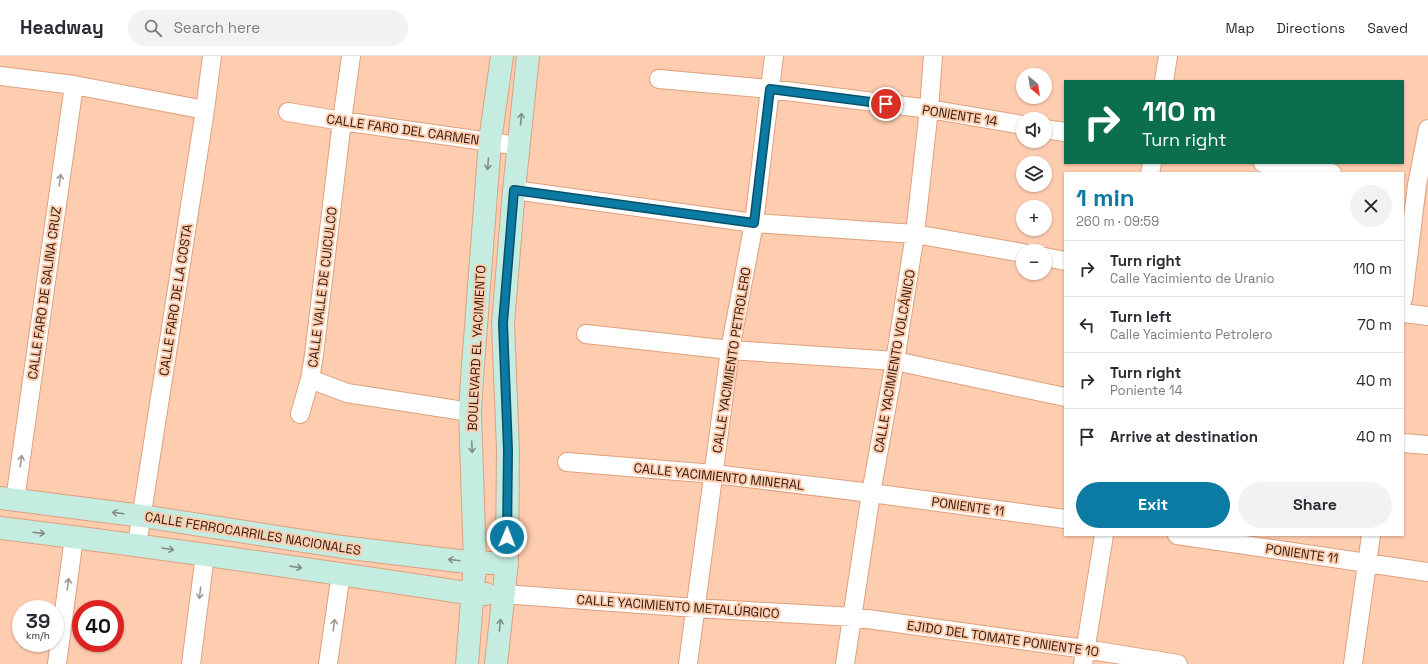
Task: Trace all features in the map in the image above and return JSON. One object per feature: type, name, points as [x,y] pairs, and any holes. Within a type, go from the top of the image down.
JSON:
[{"type":"street","name":"CALLE FARO DE LA COSTA","points":[[137,545],[205,110],[212,56]]},
{"type":"street","name":"CALLE VALLE DE CUICULCO","points":[[351,56],[310,379],[348,393],[470,412]]},
{"type":"street","name":"BOULEVARD EL YACIMIENTO","points":[[467,664],[475,563],[470,412],[490,141],[502,56]]},
{"type":"street","name":"BOULEVARD EL YACIMIENTO","points":[[496,664],[507,563],[508,450],[503,323],[514,190],[528,56]]},
{"type":"street","name":"CALLE YACIMIENTO PETROLERO","points":[[688,664],[730,350],[754,223],[774,56]]},
{"type":"street","name":"CALLE YACIMIENTO VOLCÁNICO","points":[[846,664],[871,492],[916,234],[933,56]]},
{"type":"street","points":[[1164,80],[1168,56]]},
{"type":"street","points":[[0,76],[74,85],[205,110]]},
{"type":"street","name":"PONIENTE 14","points":[[659,79],[770,89],[929,109],[1016,124]]},
{"type":"street","name":"CALLE FARO DE SALINA CRUZ","points":[[8,499],[74,85]]},
{"type":"street","name":"CALLE FARO DEL CARMEN","points":[[288,112],[519,146]]},
{"type":"street","points":[[1404,290],[1416,185],[1428,129]]},
{"type":"street","points":[[1052,130],[1064,132]]},
{"type":"street","points":[[1270,164],[1325,172]]},
{"type":"street","points":[[514,190],[754,223],[916,234],[1016,252]]},
{"type":"street","points":[[1052,258],[1064,261]]},
{"type":"street","points":[[1404,313],[1428,316]]},
{"type":"street","points":[[586,334],[730,350],[895,361],[1064,397]]},
{"type":"street","points":[[300,414],[310,379]]},
{"type":"street","points":[[1404,443],[1428,445]]},
{"type":"street","name":"CALLE YACIMIENTO MINERAL","points":[[567,462],[714,474],[871,492]]},
{"type":"street","name":"PONIENTE 11","points":[[871,492],[1064,519]]},
{"type":"street","name":"CALLE FERROCARRILES NACIONALES","points":[[8,499],[142,516],[342,547],[475,563],[507,563]]},
{"type":"street","name":"CALLE FERROCARRILES NACIONALES","points":[[0,528],[341,573],[473,594],[503,594]]},
{"type":"street","points":[[1084,656],[1104,536]]},
{"type":"street","name":"PONIENTE 11","points":[[1184,536],[1428,572]]},
{"type":"street","points":[[1353,664],[1371,536]]},
{"type":"street","points":[[57,664],[74,537]]},
{"type":"street","points":[[191,664],[205,555]]},
{"type":"street","points":[[328,664],[341,573]]},
{"type":"street","name":"CALLE YACIMIENTO METALÚRGICO","points":[[503,594],[696,608],[852,617]]},
{"type":"street","name":"EJIDO DEL TOMATE PONIENTE 10","points":[[852,617],[1084,656],[1178,664]]},
{"type":"route","points":[[507,537],[508,450],[504,382],[503,323],[514,190],[754,223],[770,89],[886,104]]}]
